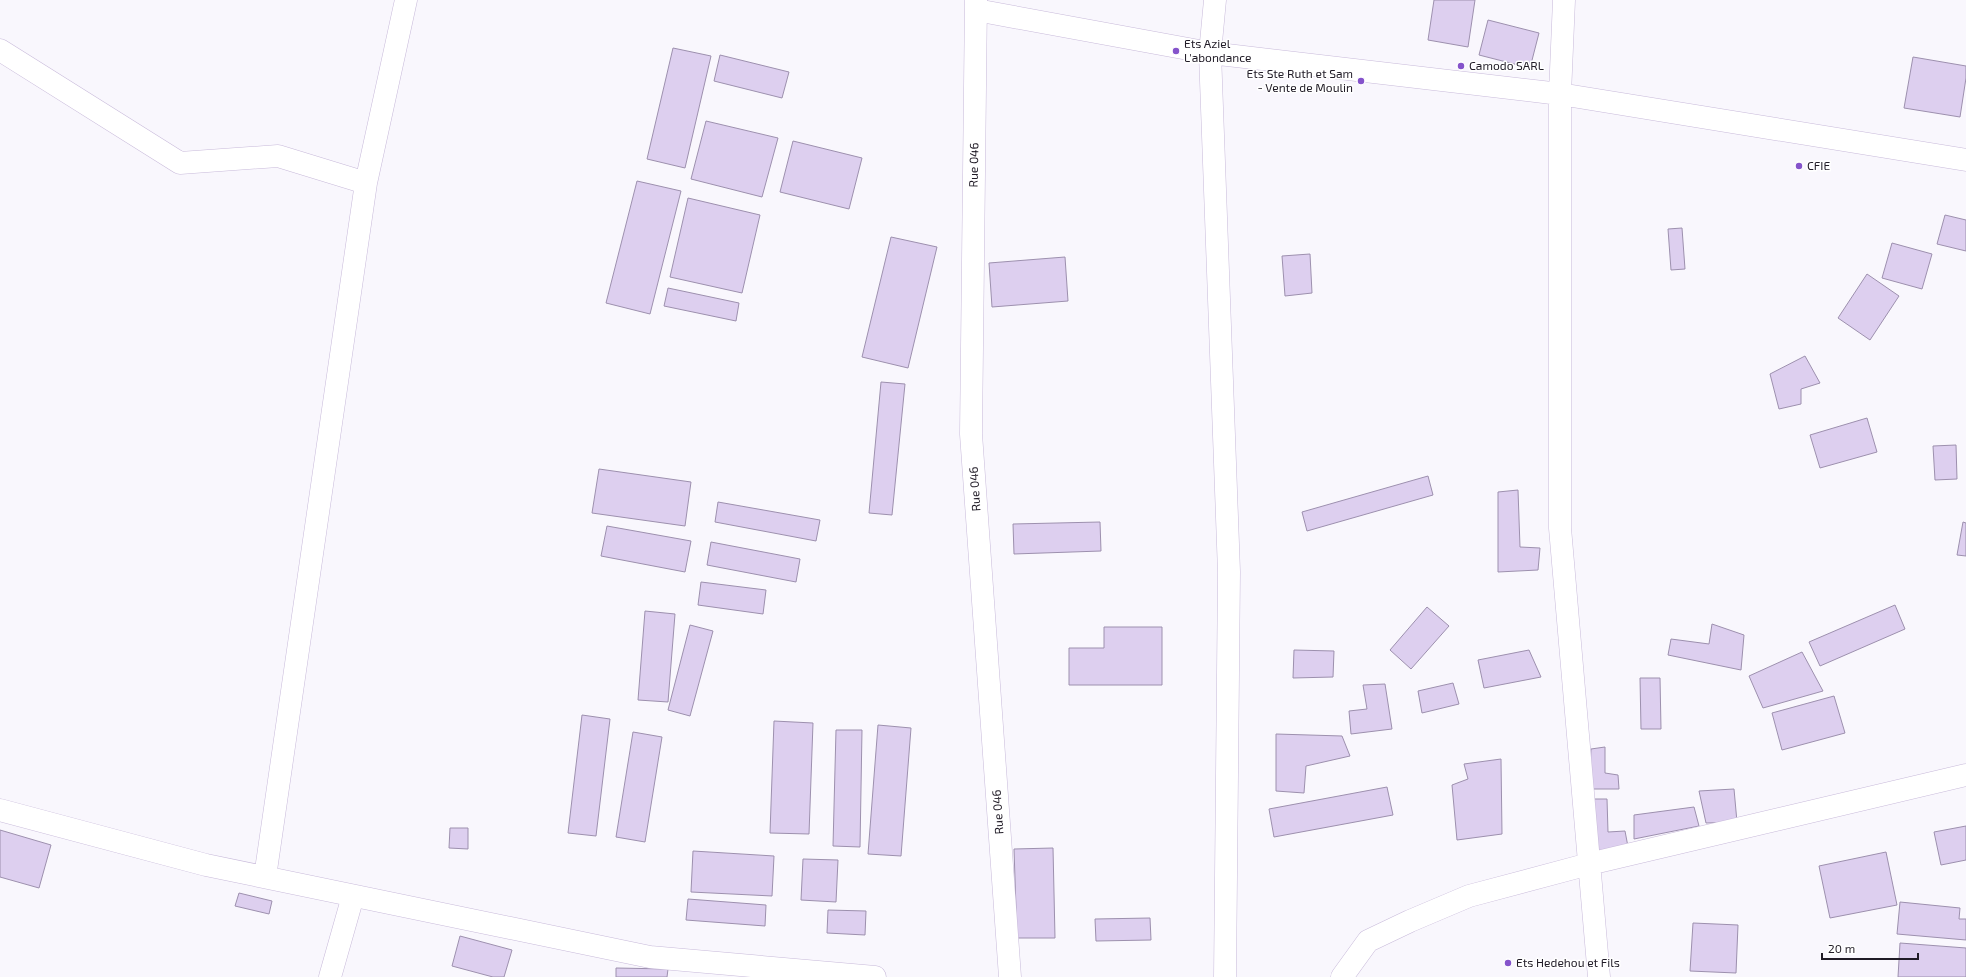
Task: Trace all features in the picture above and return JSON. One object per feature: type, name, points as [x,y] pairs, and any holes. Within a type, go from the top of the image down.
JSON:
[{"type":"street","points":[[265,877],[366,183],[406,0]]},
{"type":"street","points":[[1215,0],[1210,53],[1229,572],[1225,977]]},
{"type":"street","points":[[1564,0],[1560,94],[1560,528],[1599,977]]},
{"type":"street","points":[[976,5],[1210,53],[1560,94],[1966,160]]},
{"type":"street","name":"Rue 046","points":[[976,5],[971,434],[1010,977]]},
{"type":"street","points":[[0,50],[180,163],[278,156],[366,183]]},
{"type":"street","points":[[1342,977],[1368,941],[1469,896],[1589,864],[1966,775]]},
{"type":"street","points":[[0,810],[206,865],[650,957],[875,977]]},
{"type":"street","points":[[330,977],[353,896]]},
{"type":"building","points":[[1434,0],[1475,0],[1468,47],[1428,40]]},
{"type":"building","points":[[1488,20],[1539,33],[1530,68],[1479,55]]},
{"type":"building","points":[[673,48],[711,56],[685,168],[647,159]]},
{"type":"building","points":[[720,55],[789,72],[782,98],[714,81]]},
{"type":"building","points":[[1913,57],[1966,66],[1966,78],[1960,117],[1904,108]]},
{"type":"building","points":[[706,121],[778,138],[762,197],[691,179]]},
{"type":"building","points":[[793,141],[862,158],[849,209],[780,192]]},
{"type":"building","points":[[637,181],[681,191],[650,314],[606,303]]},
{"type":"building","points":[[688,198],[760,215],[742,293],[670,277]]},
{"type":"building","points":[[1945,215],[1966,220],[1966,251],[1937,244]]},
{"type":"building","points":[[1682,228],[1685,269],[1671,270],[1668,229]]},
{"type":"building","points":[[891,237],[937,247],[908,368],[862,357]]},
{"type":"building","points":[[1892,243],[1932,254],[1922,289],[1882,278]]},
{"type":"building","points":[[1310,254],[1312,293],[1285,296],[1282,256]]},
{"type":"building","points":[[1065,257],[1068,301],[992,307],[989,263]]},
{"type":"building","points":[[1867,274],[1899,296],[1870,340],[1838,318]]},
{"type":"building","points":[[668,288],[739,303],[736,321],[664,306]]},
{"type":"building","points":[[1805,356],[1820,383],[1801,389],[1801,404],[1779,409],[1770,374]]},
{"type":"building","points":[[881,382],[905,384],[892,515],[869,513]]},
{"type":"building","points":[[1867,418],[1877,452],[1820,468],[1810,435]]},
{"type":"building","points":[[1956,445],[1957,479],[1935,480],[1933,446]]},
{"type":"building","points":[[599,469],[691,482],[685,526],[592,513]]},
{"type":"building","points":[[1428,476],[1433,495],[1307,531],[1302,512]]},
{"type":"building","points":[[1518,490],[1520,547],[1540,548],[1538,570],[1498,572],[1498,492]]},
{"type":"building","points":[[718,502],[820,520],[816,541],[715,522]]},
{"type":"building","points":[[1100,522],[1101,551],[1014,554],[1013,524]]},
{"type":"building","points":[[1963,522],[1966,523],[1966,556],[1957,555]]},
{"type":"building","points":[[607,526],[691,541],[685,572],[601,556]]},
{"type":"building","points":[[711,542],[800,559],[796,582],[707,565]]},
{"type":"building","points":[[701,582],[766,590],[763,614],[698,605]]},
{"type":"building","points":[[1895,605],[1905,629],[1820,666],[1809,642]]},
{"type":"building","points":[[1427,607],[1449,626],[1411,669],[1390,650]]},
{"type":"building","points":[[645,611],[675,614],[668,702],[638,700]]},
{"type":"building","points":[[1712,624],[1744,635],[1741,670],[1668,655],[1671,639],[1709,644]]},
{"type":"building","points":[[690,625],[713,631],[690,716],[668,710]]},
{"type":"building","points":[[1104,627],[1162,627],[1162,685],[1069,685],[1069,648],[1104,648]]},
{"type":"building","points":[[1294,650],[1334,651],[1333,677],[1293,678]]},
{"type":"building","points":[[1529,650],[1541,677],[1484,688],[1478,660]]},
{"type":"building","points":[[1802,652],[1823,691],[1763,708],[1749,676]]},
{"type":"building","points":[[1640,678],[1660,678],[1661,729],[1641,729]]},
{"type":"building","points":[[1453,683],[1459,704],[1422,713],[1418,691]]},
{"type":"building","points":[[1385,684],[1392,729],[1351,734],[1349,711],[1367,709],[1363,685]]},
{"type":"building","points":[[1834,696],[1845,733],[1782,750],[1772,713]]},
{"type":"building","points":[[582,715],[610,719],[596,836],[568,833]]},
{"type":"building","points":[[774,721],[813,723],[809,834],[770,833]]},
{"type":"building","points":[[878,725],[911,728],[901,856],[868,854]]},
{"type":"building","points":[[836,730],[862,730],[860,847],[833,846]]},
{"type":"building","points":[[633,732],[662,737],[645,842],[616,837]]},
{"type":"building","points":[[1276,734],[1342,736],[1350,756],[1306,766],[1304,793],[1276,791]]},
{"type":"building","points":[[1605,747],[1605,773],[1618,775],[1619,789],[1589,789],[1591,749]]},
{"type":"building","points":[[1501,759],[1502,834],[1457,840],[1452,785],[1468,779],[1464,764]]},
{"type":"building","points":[[1387,787],[1393,815],[1274,837],[1269,809]]},
{"type":"building","points":[[1734,789],[1737,822],[1706,823],[1699,791]]},
{"type":"building","points":[[1590,799],[1607,799],[1608,832],[1625,831],[1629,852],[1590,856]]},
{"type":"building","points":[[1694,807],[1699,826],[1634,839],[1634,815]]},
{"type":"building","points":[[1966,826],[1966,860],[1941,865],[1934,832]]},
{"type":"building","points":[[450,828],[468,828],[468,849],[449,848]]},
{"type":"building","points":[[0,830],[51,845],[39,888],[0,877]]},
{"type":"building","points":[[1053,848],[1055,938],[1017,938],[1014,849]]},
{"type":"building","points":[[693,851],[774,856],[772,896],[691,892]]},
{"type":"building","points":[[1886,852],[1897,905],[1830,918],[1819,866]]},
{"type":"building","points":[[803,859],[838,860],[836,902],[801,900]]},
{"type":"building","points":[[239,893],[272,901],[269,914],[235,906]]},
{"type":"building","points":[[688,899],[766,905],[765,926],[686,920]]},
{"type":"building","points":[[1900,902],[1960,908],[1959,919],[1966,919],[1966,940],[1897,934]]},
{"type":"building","points":[[828,910],[866,911],[865,935],[827,933]]},
{"type":"building","points":[[1150,918],[1151,940],[1096,941],[1095,919]]},
{"type":"building","points":[[1693,923],[1738,925],[1736,973],[1690,971]]},
{"type":"building","points":[[460,936],[512,950],[504,977],[493,977],[452,966]]},
{"type":"building","points":[[1900,943],[1966,948],[1966,977],[1898,977]]},
{"type":"building","points":[[616,968],[668,969],[667,977],[616,977]]},
{"type":"place","name":"Ets Aziel L'abondance","points":[[1176,51]]},
{"type":"place","name":"Camodo SARL","points":[[1461,66]]},
{"type":"place","name":"Ets Ste Ruth et Sam - Vente de Moulin","points":[[1361,81]]},
{"type":"place","name":"CFIE","points":[[1799,166]]},
{"type":"place","name":"Ets Hedehou et Fils","points":[[1508,963]]}]
